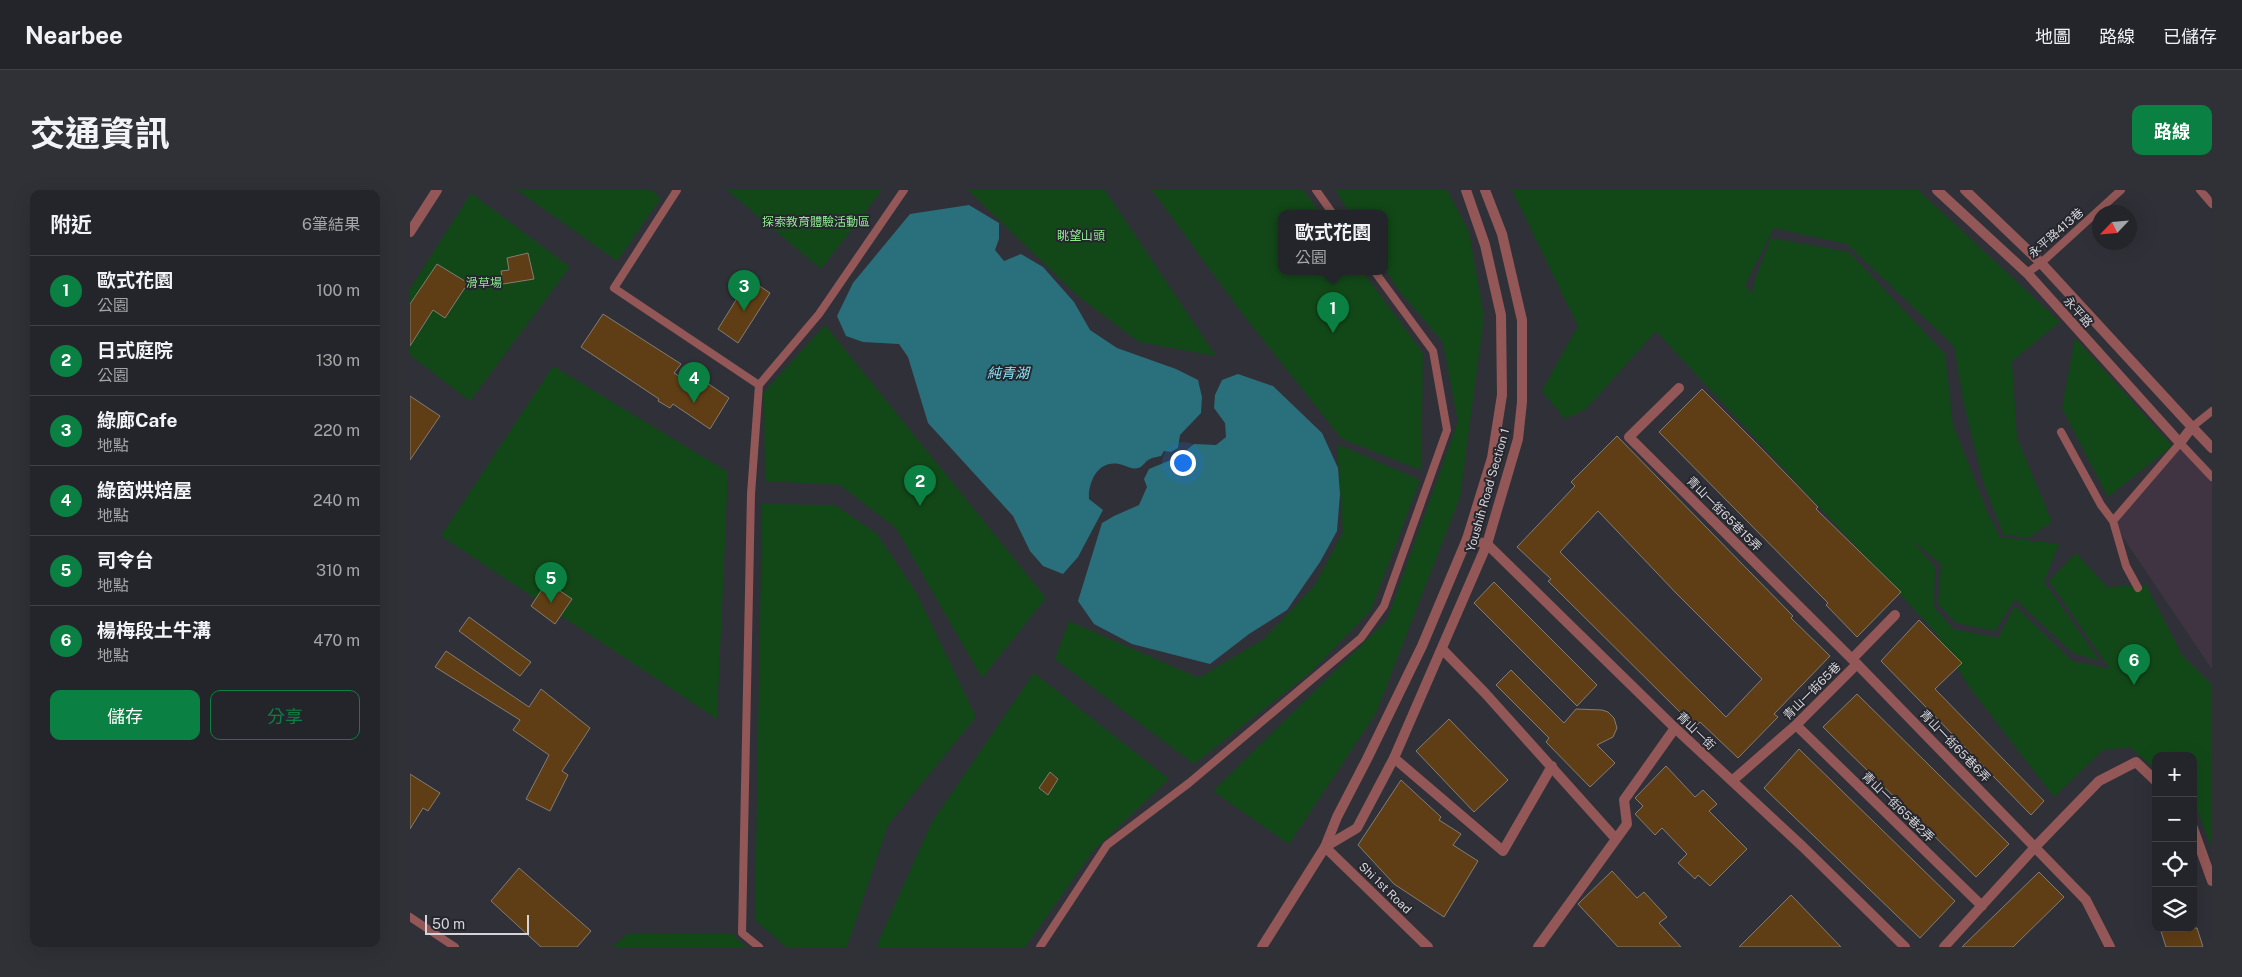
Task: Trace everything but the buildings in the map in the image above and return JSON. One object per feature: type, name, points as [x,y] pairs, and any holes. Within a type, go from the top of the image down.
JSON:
[{"type":"street","points":[[410,232],[437,190]]},
{"type":"street","name":"Youshih Road Section 1","points":[[1262,947],[1325,847],[1336,817],[1368,759],[1422,646],[1468,539],[1492,458],[1502,395],[1501,315],[1485,245],[1466,190]]},
{"type":"street","name":"Youshih Road Section 1","points":[[1325,847],[1357,828],[1394,758],[1443,650],[1487,544],[1518,439],[1522,402],[1522,320],[1502,234],[1485,190]]},
{"type":"street","name":"永平路","points":[[1936,190],[2027,273],[2180,443]]},
{"type":"street","name":"永平路","points":[[1965,190],[2041,263],[2212,448]]},
{"type":"street","name":"青山一街65巷15弄","points":[[1679,388],[1629,437],[1854,661]]},
{"type":"street","points":[[2180,443],[2192,427]]},
{"type":"street","name":"青山一街","points":[[1468,539],[1487,544],[1675,728],[1802,846],[1905,947]]},
{"type":"street","name":"青山一街65巷","points":[[1732,781],[1796,725],[1895,615]]},
{"type":"street","points":[[1443,650],[1552,766],[1616,839]]},
{"type":"street","name":"青山一街65巷6弄","points":[[1854,661],[2036,846],[2086,900],[2110,947]]},
{"type":"street","name":"青山一街65巷2弄","points":[[1796,725],[1982,906]]},
{"type":"street","points":[[1538,947],[1627,824],[1624,800],[1675,728]]},
{"type":"street","points":[[1394,758],[1503,851],[1552,766]]},
{"type":"street","points":[[1944,947],[2036,846],[2099,781],[2136,762],[2152,777]]},
{"type":"street","points":[[2197,839],[2212,881]]},
{"type":"street","name":"Shi 1st Road","points":[[1325,847],[1428,947]]},
{"type":"lane","points":[[677,190],[614,288],[759,385]]},
{"type":"lane","points":[[760,947],[742,933],[751,494],[759,385],[819,314],[904,190]]},
{"type":"lane","points":[[1316,190],[1331,210]]},
{"type":"lane","name":"永平路413巷","points":[[2027,273],[2041,263],[2121,190]]},
{"type":"lane","points":[[2200,190],[2212,204]]},
{"type":"lane","points":[[1040,947],[1107,845],[1189,783],[1361,638],[1384,606],[1447,430],[1433,351],[1377,275]]},
{"type":"lane","points":[[2192,427],[2212,411]]},
{"type":"lane","points":[[2061,432],[2101,506],[2113,521],[2126,566],[2138,588]]},
{"type":"lane","points":[[2113,521],[2180,443],[2212,478]]},
{"type":"lane","points":[[410,917],[455,947]]},
{"type":"shaded area","points":[[2185,443],[2212,470],[2212,669],[2112,521]]},
{"type":"green space","points":[[517,190],[650,190],[661,198],[617,261]]},
{"type":"green space","name":"探索教育體驗活動區","points":[[727,190],[882,190],[821,269]]},
{"type":"green space","name":"眺望山頭","points":[[968,190],[1105,190],[1216,356],[1139,342],[1078,296]]},
{"type":"green space","points":[[1152,190],[1303,190],[1318,210],[1278,210],[1278,275],[1365,275],[1423,353],[1421,470],[1342,439],[1241,312]]},
{"type":"green space","points":[[1336,190],[1447,190],[1469,232],[1484,317],[1460,497],[1376,713],[1289,844],[1213,791],[1387,620],[1458,422],[1443,342],[1398,289],[1388,274],[1388,210],[1347,210]]},
{"type":"green space","points":[[1512,190],[1918,190],[2060,322],[2012,361],[2017,438],[2052,522],[2028,538],[2003,534],[1983,481],[1964,404],[1954,346],[1847,244],[1774,228],[1745,285],[1754,295],[1754,282],[1771,238],[1849,252],[1945,354],[1953,425],[1987,511],[2000,537],[2059,544],[2044,582],[2100,661],[2073,653],[2015,599],[1995,631],[1956,623],[1938,604],[1941,564],[1910,539],[1935,567],[1934,607],[1953,629],[1998,638],[2015,606],[2072,661],[2110,669],[2049,581],[2076,553],[2107,587],[2146,585],[2182,655],[2212,685],[2212,849],[2197,809],[2197,752],[2152,752],[2152,766],[2130,747],[2103,750],[2054,797],[1968,685],[1937,634],[1656,331],[1586,409],[1565,419],[1542,391],[1578,326]]},
{"type":"green space","name":"滑草場","points":[[471,193],[570,267],[470,401],[410,355],[410,289]]},
{"type":"green space","points":[[825,325],[1046,598],[982,678],[896,528],[840,485],[765,481],[764,392]]},
{"type":"green space","points":[[2075,338],[2172,446],[2108,497],[2062,408]]},
{"type":"green space","points":[[553,366],[728,472],[717,719],[441,536]]},
{"type":"green space","points":[[1337,444],[1420,480],[1371,610],[1312,671],[1194,764],[1055,659],[1069,621],[1199,678],[1264,639],[1315,585],[1343,532]]},
{"type":"green space","points":[[762,504],[835,505],[877,534],[917,594],[976,717],[888,825],[847,947],[786,947],[755,920]]},
{"type":"green space","points":[[1034,673],[1169,779],[1093,851],[1025,947],[876,947],[932,822]]},
{"type":"green space","points":[[628,933],[732,934],[746,947],[613,947]]},
{"type":"water","name":"純青湖","points":[[969,205],[999,223],[999,239],[995,250],[1004,261],[1021,254],[1043,267],[1074,302],[1090,330],[1117,348],[1176,369],[1198,380],[1202,397],[1201,413],[1180,435],[1178,448],[1171,452],[1164,451],[1161,456],[1151,458],[1138,468],[1119,464],[1105,465],[1096,474],[1090,486],[1089,499],[1103,510],[1078,557],[1063,574],[1043,566],[1030,551],[1013,516],[928,423],[908,357],[899,344],[863,342],[846,336],[837,316],[853,283],[910,214]]},
{"type":"water","points":[[1238,374],[1273,386],[1322,433],[1338,468],[1340,494],[1337,531],[1320,562],[1287,610],[1249,634],[1210,664],[1132,644],[1094,624],[1078,601],[1102,523],[1139,505],[1147,487],[1144,479],[1149,469],[1178,457],[1194,444],[1216,445],[1226,437],[1225,423],[1214,408],[1215,395],[1222,380]]},
{"type":"place","name":"綠廊Cafe","points":[[744,311]]},
{"type":"place","name":"歐式花園","points":[[1333,333]]},
{"type":"place","name":"綠茵烘焙屋","points":[[694,403]]},
{"type":"place","name":"日式庭院","points":[[920,506]]},
{"type":"place","name":"司令台","points":[[551,603]]},
{"type":"place","name":"楊梅段土牛溝","points":[[2134,685]]}]
